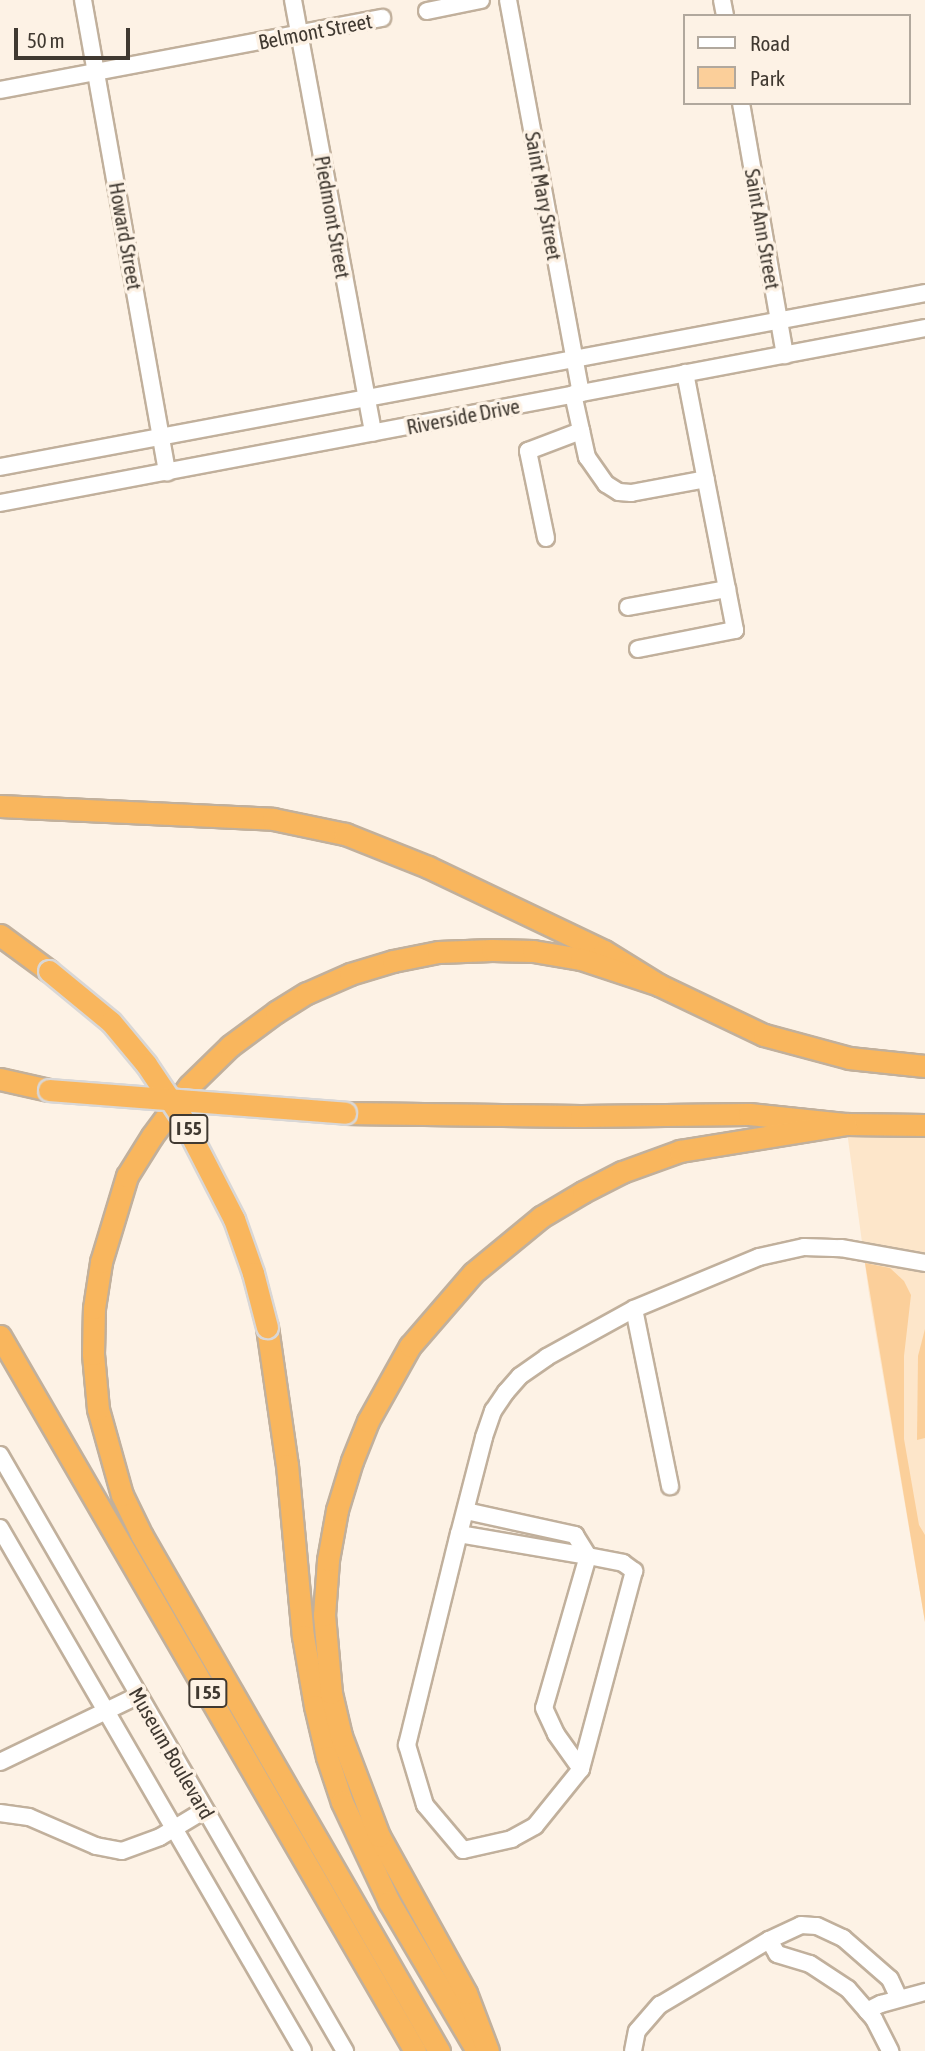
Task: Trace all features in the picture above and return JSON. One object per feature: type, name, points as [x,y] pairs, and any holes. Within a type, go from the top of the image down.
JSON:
[{"type":"highway","points":[[0,806],[273,819],[345,834],[428,867],[604,951],[659,985],[764,1035],[803,1047],[888,1064],[925,1066]]},
{"type":"highway","name":"I 55","points":[[0,935],[111,1022],[146,1064],[181,1116],[234,1219],[253,1273],[267,1327],[287,1465],[303,1636],[314,1706],[327,1757],[351,1823],[389,1902],[478,2051]]},
{"type":"highway","points":[[439,2051],[142,1536],[122,1495],[98,1409],[93,1354],[94,1308],[101,1262],[127,1176],[152,1136],[189,1086],[230,1046],[307,993],[350,974],[393,961],[438,952],[492,950],[533,951],[581,960],[659,985]]},
{"type":"highway","points":[[0,1079],[49,1090],[345,1113],[749,1114],[846,1124],[925,1125]]},
{"type":"highway","points":[[488,2051],[466,1993],[379,1836],[341,1736],[324,1615],[332,1535],[352,1461],[368,1421],[410,1346],[473,1273],[541,1217],[602,1182],[680,1151],[846,1124]]},
{"type":"highway","name":"I 55","points":[[0,1336],[415,2051]]},
{"type":"street","name":"Howard Street","points":[[83,0],[167,473]]},
{"type":"street","name":"Piedmont Street","points":[[293,0],[373,433]]},
{"type":"street","points":[[427,11],[481,0]]},
{"type":"street","name":"Saint Mary Street","points":[[508,0],[574,358],[581,431],[587,457],[593,470],[619,492],[631,493],[706,479]]},
{"type":"street","name":"Belmont Street","points":[[0,90],[382,18]]},
{"type":"street","name":"Saint Ann Street","points":[[741,105],[785,355]]},
{"type":"street","name":"Riverside Drive","points":[[0,467],[161,439],[925,293]]},
{"type":"street","name":"Riverside Drive","points":[[0,503],[925,328]]},
{"type":"street","points":[[638,649],[735,630],[685,373]]},
{"type":"street","points":[[546,538],[528,450],[581,431]]},
{"type":"street","points":[[628,607],[727,589]]},
{"type":"street","points":[[459,1534],[624,1563],[634,1571],[581,1769],[535,1826],[512,1839],[463,1850],[425,1805],[407,1745],[459,1534],[493,1411],[506,1392],[520,1376],[547,1357],[634,1309],[691,1283],[760,1257],[804,1247],[841,1248],[925,1263]]},
{"type":"street","points":[[634,1309],[670,1486]]},
{"type":"street","name":"Museum Boulevard","points":[[1,1460],[345,2051]]},
{"type":"street","points":[[466,1511],[575,1535],[588,1556],[544,1708],[556,1734],[581,1769]]},
{"type":"street","name":"Museum Boulevard","points":[[0,1528],[303,2051]]},
{"type":"street","points":[[1,1759],[107,1713],[139,1695]]},
{"type":"street","points":[[0,1813],[29,1817],[109,1850],[138,1847],[205,1810]]},
{"type":"street","points":[[633,2051],[637,2031],[660,2005],[769,1940],[802,1925],[817,1926],[843,1938],[890,1979],[899,1998]]},
{"type":"street","points":[[769,1940],[777,1954],[810,1964],[848,1989],[867,2011],[890,2051]]},
{"type":"street","points":[[867,2011],[899,1998],[925,1992]]},
{"type":"shaded area","points":[[846,1124],[925,1125],[925,1622],[869,1294]]},
{"type":"green space","points":[[865,1263],[890,1268],[904,1281],[911,1295],[904,1356],[904,1439],[919,1525],[925,1535],[925,1622]]},
{"type":"green space","points":[[925,1329],[925,1438],[917,1440],[918,1356]]}]
